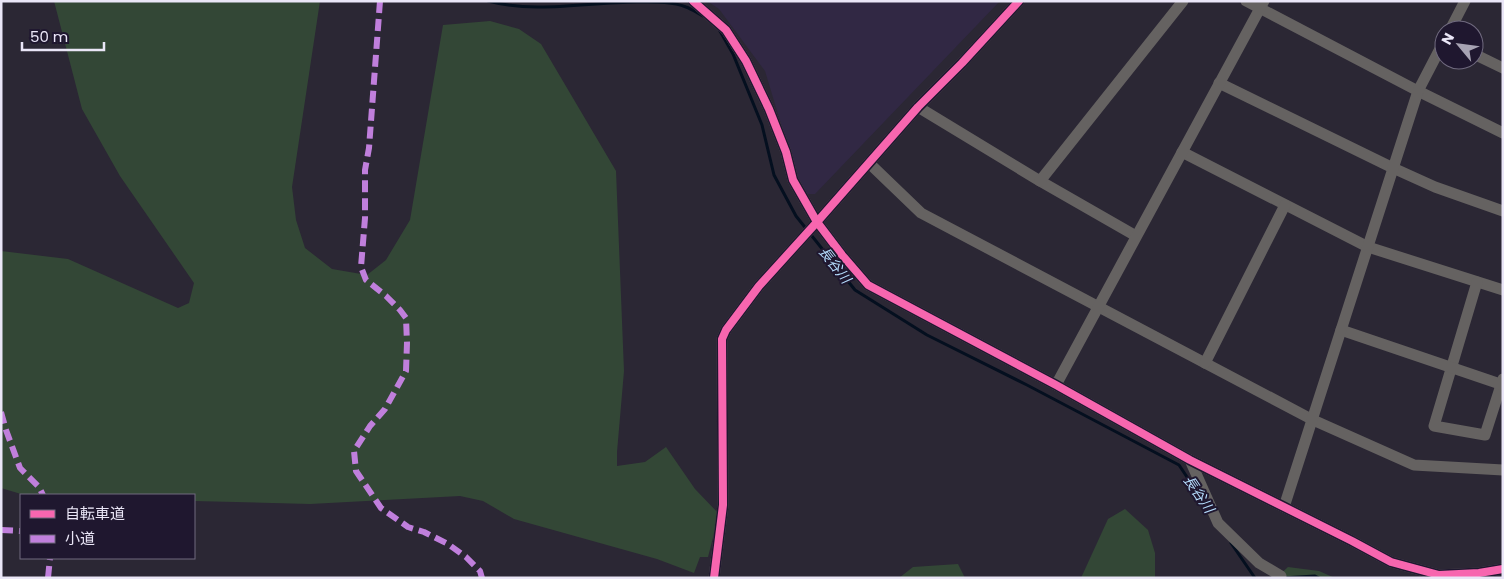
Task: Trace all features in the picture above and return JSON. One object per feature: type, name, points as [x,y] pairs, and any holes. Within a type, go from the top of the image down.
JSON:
[{"type":"street","points":[[693,1],[726,30],[746,61],[769,109],[786,152],[793,180],[817,222],[842,256],[868,285],[1056,385],[1190,460],[1352,540],[1391,562],[1439,575],[1479,574],[1502,571]]},
{"type":"street","points":[[714,578],[723,505],[722,339],[726,330],[759,286],[918,107],[962,63],[1019,1]]},
{"type":"street","points":[[1040,182],[1183,1]]},
{"type":"street","points":[[1246,1],[1262,5],[1418,91],[1503,133]]},
{"type":"street","points":[[1455,20],[1465,1]]},
{"type":"street","points":[[1056,385],[1262,5]]},
{"type":"street","points":[[1484,59],[1503,68]]},
{"type":"street","points":[[1284,506],[1418,91],[1434,60]]},
{"type":"street","points":[[1219,83],[1435,187],[1503,211]]},
{"type":"street","points":[[918,107],[1040,182],[1136,236]]},
{"type":"street","points":[[1182,152],[1368,247],[1503,290]]},
{"type":"street","points":[[869,163],[921,213],[1313,420],[1414,465],[1503,470]]},
{"type":"street","points":[[1205,363],[1285,205]]},
{"type":"street","points":[[1341,330],[1451,367],[1502,383],[1485,434],[1434,426],[1451,367],[1477,282]]},
{"type":"street","points":[[1190,460],[1218,523],[1259,563],[1281,576]]},
{"type":"shaded area","points":[[707,1],[1000,1],[815,194],[807,194],[798,180],[765,71],[719,9]]},
{"type":"green space","points":[[54,1],[320,1],[292,187],[296,220],[305,248],[332,269],[367,275],[386,260],[410,220],[443,25],[490,21],[519,29],[541,44],[616,171],[624,371],[617,466],[645,462],[666,447],[695,489],[719,514],[708,557],[700,557],[694,573],[657,559],[514,519],[483,501],[460,496],[310,504],[195,501],[195,494],[21,494],[1,488],[1,251],[68,259],[178,308],[189,303],[194,283],[120,176],[82,109]]},
{"type":"green space","points":[[1125,509],[1148,530],[1155,553],[1155,578],[1081,578],[1108,519]]},
{"type":"green space","points":[[958,564],[965,578],[899,578],[913,567]]},
{"type":"green space","points":[[1288,567],[1319,571],[1335,578],[1276,578]]},
{"type":"waterway","name":"長谷川","points":[[488,1],[525,7],[618,2],[662,2],[680,5],[703,16]]},
{"type":"waterway","name":"長谷川","points":[[720,31],[733,54],[762,125],[774,175],[796,216],[855,290],[927,335],[1179,465],[1201,498]]},
{"type":"waterway","name":"長谷川","points":[[1231,543],[1255,578]]},
{"type":"waterway","name":"長谷川","points":[[1282,578],[1315,576],[1319,578]]},
{"type":"marked path","points":[[380,1],[369,148],[365,170],[365,218],[361,267],[366,280],[386,296],[406,318],[406,371],[385,409],[370,426],[354,451],[356,471],[381,508],[408,527],[424,532],[448,544],[466,557],[480,571],[482,578]]},
{"type":"marked path","points":[[1,412],[20,468],[39,487],[42,494]]},
{"type":"marked path","points":[[1,530],[20,531]]},
{"type":"marked path","points":[[48,578],[50,559]]},
{"type":"cycle path","points":[[693,1],[726,30],[746,61],[769,109],[786,152],[793,180],[817,222],[868,285],[1056,385],[1190,460],[1391,562],[1439,575],[1479,573],[1503,569]]},
{"type":"cycle path","points":[[714,578],[723,505],[722,339],[726,330],[759,286],[918,107],[962,63],[1019,1]]}]
